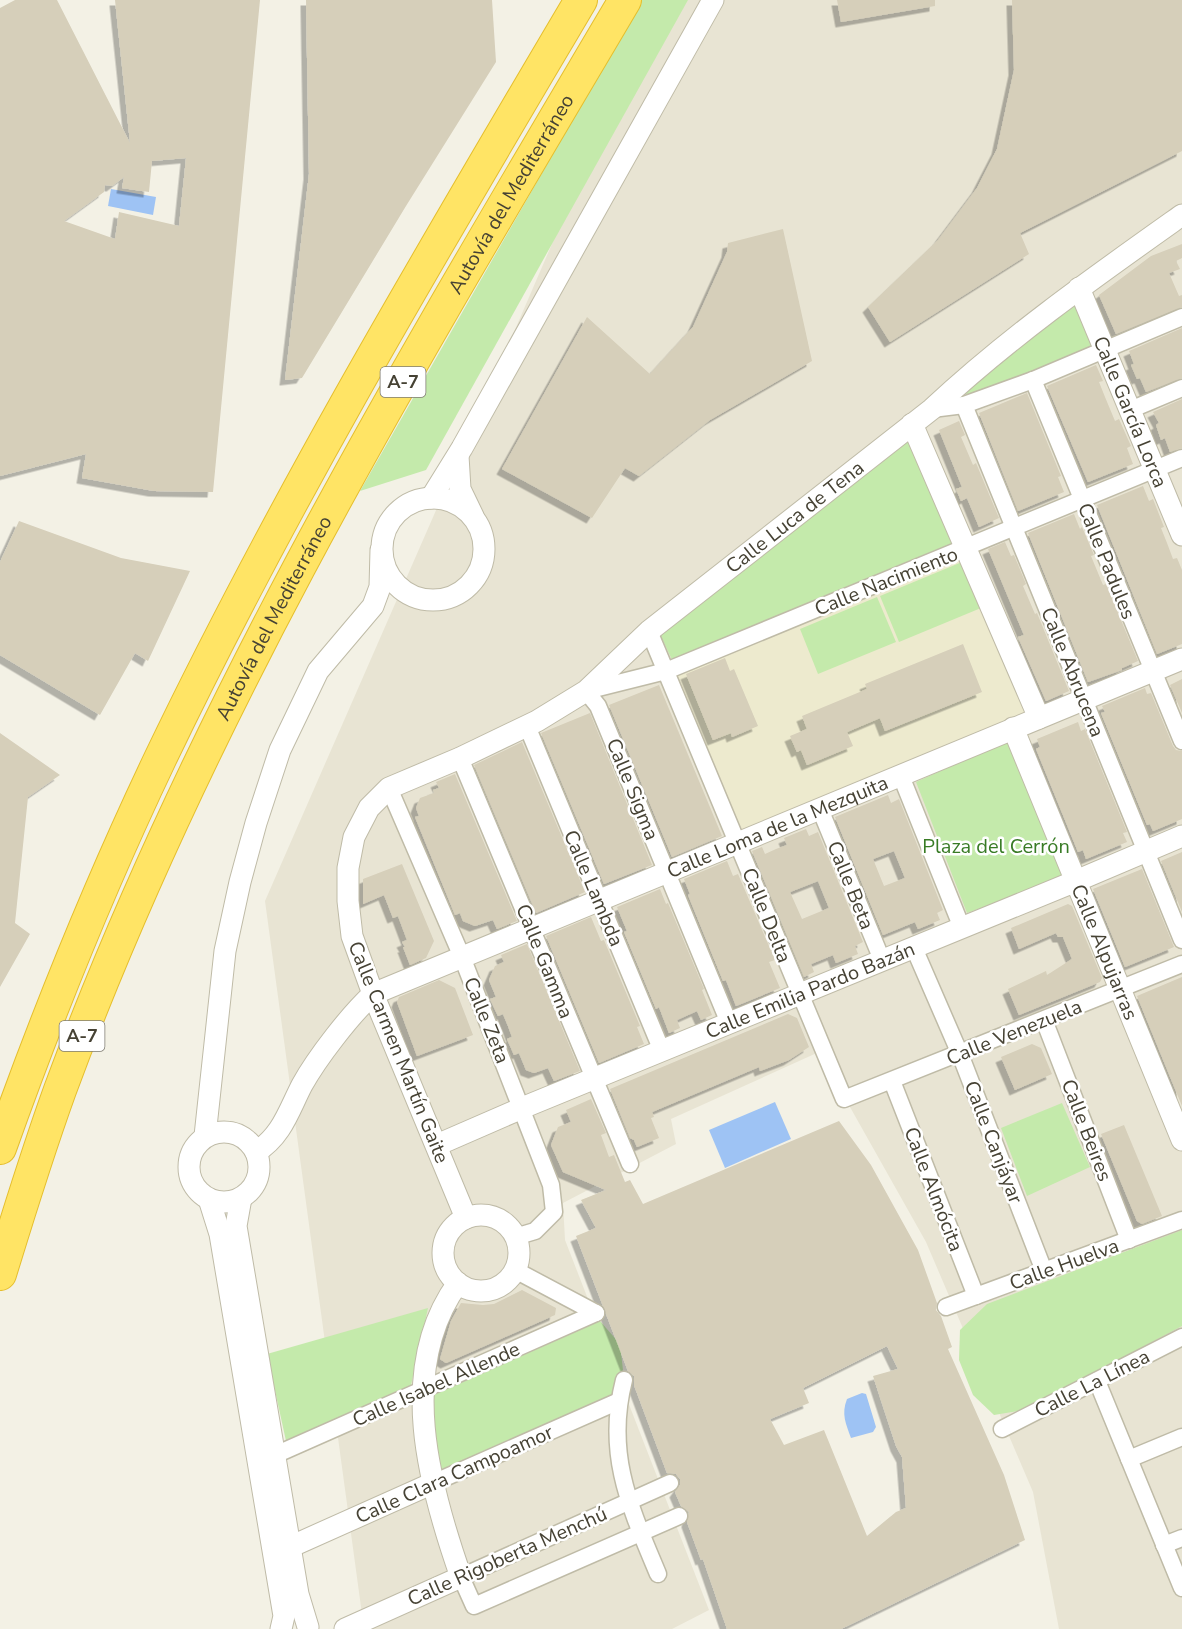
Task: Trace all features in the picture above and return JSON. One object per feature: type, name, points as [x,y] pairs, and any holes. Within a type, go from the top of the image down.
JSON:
[{"type":"highway","name":"Autovía del Mediterráneo","points":[[0,1148],[26,1074],[84,928],[162,756],[237,605],[288,508],[460,204],[581,0]]},
{"type":"highway","name":"Autovía del Mediterráneo","points":[[0,1274],[31,1173],[61,1088],[119,943],[196,773],[321,527],[493,223],[625,0]]},
{"type":"street","points":[[431,498],[458,456],[713,0]]},
{"type":"street","name":"Calle Luca de Tena","points":[[389,788],[527,726],[586,691],[649,631],[932,409],[963,380],[1079,288],[1177,223]]},
{"type":"street","name":"Calle García Lorca","points":[[1079,288],[1181,531]]},
{"type":"street","points":[[932,409],[964,405],[1033,380],[1182,317]]},
{"type":"street","name":"Calle Padules","points":[[1033,380],[1182,741]]},
{"type":"street","points":[[1130,410],[1182,388]]},
{"type":"street","name":"Calle Abrucena","points":[[964,405],[1182,940]]},
{"type":"street","points":[[912,424],[1039,718]]},
{"type":"street","points":[[381,550],[383,564],[390,577],[399,588],[411,596],[428,601],[445,600],[460,593],[473,582],[482,567],[484,550],[482,533],[460,489],[458,456]]},
{"type":"street","name":"Calle Nacimiento","points":[[586,691],[666,671],[1182,458]]},
{"type":"street","points":[[205,1136],[225,951],[256,823],[280,750],[318,671],[373,606],[380,587],[383,534],[390,520],[401,508],[415,501],[431,498],[447,500],[462,507],[474,518]]},
{"type":"street","points":[[373,606],[411,596]]},
{"type":"street","name":"Calle Delta","points":[[649,631],[844,1099]]},
{"type":"street","name":"Calle Loma de la Mezquita","points":[[373,994],[1182,659]]},
{"type":"street","name":"Calle Sigma","points":[[586,691],[598,706],[729,1023]]},
{"type":"street","name":"Calle Lambda","points":[[527,726],[662,1051]]},
{"type":"street","name":"Calle Alpujarras","points":[[1013,728],[1182,1140]]},
{"type":"street","name":"Calle Gamma","points":[[460,758],[630,1164]]},
{"type":"street","points":[[901,776],[962,928]]},
{"type":"street","name":"Calle Zeta","points":[[389,788],[462,957],[551,1185],[554,1212],[535,1231],[515,1237]]},
{"type":"street","name":"Calle Carmen Martín Gaite","points":[[389,788],[369,808],[354,837],[348,868],[348,901],[352,936],[373,994],[466,1218]]},
{"type":"street","name":"Calle Beta","points":[[820,809],[882,960]]},
{"type":"street","name":"Calle Emilia Pardo Bazán","points":[[437,1145],[1182,836]]},
{"type":"street","name":"Calle Canjáyar","points":[[914,948],[960,1054],[1044,1271]]},
{"type":"street","name":"Calle Venezuela","points":[[844,1099],[1182,964]]},
{"type":"street","points":[[256,1152],[267,1145],[282,1128],[303,1083],[360,1006],[373,994]]},
{"type":"street","name":"Calle Beires","points":[[1044,1020],[1129,1240]]},
{"type":"street","points":[[213,1071],[216,1098],[223,1117],[251,1143],[260,1165],[258,1178],[251,1190],[241,1198],[225,1203],[209,1199],[195,1187],[188,1169],[192,1151],[205,1136],[223,1131],[242,1136]]},
{"type":"street","name":"Calle Almócita","points":[[892,1081],[976,1296]]},
{"type":"street","points":[[241,1198],[236,1226],[305,1628]]},
{"type":"street","points":[[209,1199],[220,1234],[267,1510],[284,1616],[282,1629]]},
{"type":"street","points":[[477,1215],[500,1220],[509,1227],[515,1237],[519,1248],[519,1259],[509,1279],[500,1286],[490,1290],[468,1289],[458,1283],[447,1268],[444,1249],[447,1236],[466,1218],[477,1215]]},
{"type":"street","name":"Calle Huelva","points":[[946,1307],[1182,1220]]},
{"type":"street","name":"Calle Isabel Allende","points":[[275,1455],[596,1313],[515,1270]]},
{"type":"street","points":[[458,1283],[436,1323],[424,1369],[424,1389],[427,1449],[433,1483],[461,1577]]},
{"type":"street","name":"Calle La Línea","points":[[1002,1430],[1182,1336]]},
{"type":"street","points":[[624,1380],[619,1401],[618,1450],[624,1487],[658,1574]]},
{"type":"street","points":[[1097,1381],[1182,1588]]},
{"type":"street","name":"Calle Clara Campoamor","points":[[290,1547],[619,1401]]},
{"type":"street","points":[[1129,1459],[1182,1437]]},
{"type":"street","name":"Calle Rigoberta Menchú","points":[[345,1629],[670,1483]]},
{"type":"street","name":"Calle Rigoberta Menchú","points":[[461,1577],[474,1606],[679,1516]]},
{"type":"street","points":[[1164,1545],[1182,1538]]},
{"type":"shaded area","points":[[657,0],[1182,0],[1182,1629],[1059,1629],[1033,1492],[926,1242],[819,1052],[671,1119],[676,1144],[563,1203],[565,1240],[709,1610],[672,1629],[364,1629],[265,901]]},
{"type":"shaded area","points":[[966,548],[1039,718],[738,844],[666,671]]},
{"type":"green space","points":[[641,0],[688,0],[426,470],[360,491]]},
{"type":"green space","points":[[1077,301],[1097,347],[968,399],[964,390]]},
{"type":"green space","points":[[911,434],[961,545],[673,662],[659,632]]},
{"type":"green space","points":[[962,562],[981,608],[899,642],[880,596]]},
{"type":"green space","points":[[877,597],[896,642],[818,674],[800,629]]},
{"type":"green space","name":"Plaza del Cerrón","points":[[1009,740],[1064,878],[967,913],[916,782]]},
{"type":"green space","points":[[1062,1103],[1090,1167],[1027,1196],[1001,1128]]},
{"type":"green space","points":[[1182,1230],[1182,1326],[1018,1411],[994,1415],[973,1395],[959,1360],[960,1330],[987,1304]]},
{"type":"green space","points":[[428,1308],[411,1385],[286,1441],[267,1354]]},
{"type":"green space","points":[[600,1321],[620,1344],[623,1370],[612,1395],[440,1470],[431,1396]]},
{"type":"water","points":[[111,189],[156,197],[153,215],[108,206]]},
{"type":"water","points":[[775,1102],[791,1139],[725,1168],[709,1130]]},
{"type":"water","points":[[862,1393],[866,1394],[876,1427],[873,1432],[851,1438],[845,1419],[845,1404],[847,1399]]},
{"type":"building","points":[[15,0],[57,0],[130,143],[115,0],[260,0],[213,492],[154,491],[82,478],[86,454],[0,476],[0,8]],"holes":[[[186,158],[179,226],[119,212],[115,239],[64,221],[104,192],[105,185],[112,186],[124,177],[122,188],[149,192],[152,161]]]},
{"type":"building","points":[[306,0],[492,0],[496,62],[302,378],[285,380],[309,174]]},
{"type":"building","points":[[837,0],[935,0],[935,6],[841,22]]},
{"type":"building","points":[[1012,0],[1182,0],[1182,151],[1020,233],[1029,254],[890,342],[868,307],[938,240],[977,188],[997,149],[1014,70]]},
{"type":"building","points":[[783,229],[812,361],[710,420],[639,476],[625,468],[592,518],[502,469],[587,317],[650,374],[693,327],[727,252],[728,243]]},
{"type":"building","points":[[1182,244],[1182,258],[1176,261],[1180,269],[1169,273],[1179,296],[1182,295],[1182,307],[1116,334],[1099,295],[1151,256]]},
{"type":"building","points":[[1182,328],[1182,378],[1146,392],[1131,365],[1134,364],[1129,351]]},
{"type":"building","points":[[1096,365],[1103,381],[1099,382],[1115,421],[1119,419],[1131,446],[1127,448],[1133,464],[1088,482],[1047,386]]},
{"type":"building","points":[[1027,393],[1061,476],[1058,477],[1064,492],[1018,511],[979,413]]},
{"type":"building","points":[[1182,399],[1182,448],[1170,452],[1165,438],[1161,440],[1156,425],[1159,423],[1153,412]]},
{"type":"building","points":[[959,421],[965,435],[961,437],[973,465],[976,463],[999,518],[979,527],[967,498],[961,501],[956,489],[962,487],[939,430]]},
{"type":"building","points":[[1143,486],[1149,501],[1153,499],[1173,559],[1177,558],[1182,570],[1182,644],[1157,654],[1097,505]]},
{"type":"building","points":[[1074,514],[1080,529],[1082,527],[1103,585],[1106,584],[1138,661],[1122,670],[1088,682],[1028,533]]},
{"type":"building","points":[[19,521],[121,558],[190,571],[148,661],[135,653],[100,715],[0,655],[0,562]]},
{"type":"building","points":[[1005,542],[1011,556],[1014,555],[1026,584],[1023,586],[1035,614],[1037,613],[1069,691],[1046,701],[1018,637],[1024,635],[988,549]]},
{"type":"building","points":[[963,644],[982,692],[885,731],[880,718],[847,732],[853,746],[807,765],[801,750],[797,752],[790,736],[807,729],[802,716],[867,689],[865,684]]},
{"type":"building","points":[[725,658],[730,671],[734,669],[758,726],[732,737],[731,733],[713,740],[686,674]]},
{"type":"building","points":[[1182,679],[1182,713],[1170,685]]},
{"type":"building","points":[[659,685],[722,836],[672,857],[609,705]]},
{"type":"building","points":[[1145,688],[1147,694],[1151,693],[1173,746],[1176,750],[1182,751],[1182,819],[1153,831],[1150,824],[1147,825],[1101,713],[1105,712],[1102,706]]},
{"type":"building","points":[[590,713],[652,865],[604,884],[541,733]]},
{"type":"building","points":[[1078,722],[1081,731],[1085,729],[1127,832],[1123,833],[1127,842],[1086,859],[1083,850],[1078,852],[1036,749],[1040,747],[1037,739]]},
{"type":"building","points":[[0,733],[60,775],[28,797],[15,923],[30,934],[0,987]]},
{"type":"building","points":[[522,742],[585,892],[536,913],[474,765]]},
{"type":"building","points":[[455,774],[517,921],[497,929],[493,920],[475,926],[463,921],[460,913],[455,915],[415,817],[419,816],[416,808],[420,798],[434,793],[433,790],[439,788],[436,782]]},
{"type":"building","points":[[888,795],[891,803],[899,799],[943,910],[937,913],[940,920],[918,929],[915,922],[883,935],[835,817]],"holes":[[[894,851],[905,878],[884,886],[873,859]]]},
{"type":"building","points":[[806,829],[809,836],[818,832],[863,942],[855,946],[858,954],[836,963],[833,955],[811,964],[814,972],[804,977],[752,851],[762,847],[765,854],[787,845],[784,838]],"holes":[[[818,881],[829,908],[802,919],[790,892]]]},
{"type":"building","points":[[1182,852],[1182,912],[1161,861]]},
{"type":"building","points":[[727,861],[733,876],[738,874],[775,960],[769,962],[780,988],[736,1006],[726,980],[723,981],[688,895],[690,894],[684,879]]},
{"type":"building","points":[[402,864],[434,941],[426,958],[410,965],[402,942],[407,940],[398,916],[393,918],[384,895],[363,904],[363,879]]},
{"type":"building","points":[[1142,869],[1174,947],[1125,967],[1093,889]]},
{"type":"building","points":[[660,889],[704,989],[702,990],[712,1015],[701,1020],[697,1011],[677,1020],[680,1028],[669,1033],[659,1007],[656,1009],[624,932],[627,931],[617,907]]},
{"type":"building","points":[[1068,904],[1072,906],[1102,978],[1100,982],[1019,1015],[1008,989],[1046,971],[1047,975],[1072,959],[1063,937],[1058,937],[1056,933],[1019,949],[1011,928]]},
{"type":"building","points":[[591,917],[601,941],[604,940],[640,1026],[637,1027],[644,1044],[599,1063],[546,936]]},
{"type":"building","points":[[527,944],[580,1071],[554,1081],[548,1068],[534,1073],[526,1070],[519,1053],[514,1055],[507,1039],[512,1037],[503,1014],[498,1016],[490,999],[496,997],[489,980],[495,966],[504,962],[501,955]]},
{"type":"building","points":[[1182,977],[1182,1106],[1137,996]]},
{"type":"building","points":[[439,980],[455,988],[473,1035],[417,1056],[397,1002],[399,997]]},
{"type":"building","points":[[788,1014],[797,1018],[809,1047],[789,1060],[760,1071],[759,1067],[652,1112],[654,1117],[651,1118],[659,1138],[637,1147],[634,1140],[630,1138],[610,1089]]},
{"type":"building","points":[[1032,1044],[1041,1048],[1052,1074],[1015,1090],[1001,1057]]},
{"type":"building","points":[[591,1099],[606,1133],[601,1135],[609,1157],[614,1155],[625,1182],[630,1180],[643,1204],[839,1121],[871,1165],[918,1250],[937,1303],[936,1310],[941,1316],[952,1347],[948,1349],[1004,1475],[1025,1540],[841,1629],[727,1629],[703,1559],[701,1560],[687,1522],[689,1512],[681,1506],[675,1492],[680,1485],[680,1479],[676,1474],[667,1473],[634,1385],[634,1376],[628,1371],[576,1236],[596,1228],[581,1200],[606,1190],[563,1172],[551,1145],[558,1127],[571,1122],[566,1110]],"holes":[[[887,1346],[898,1369],[873,1376],[896,1446],[902,1457],[906,1508],[896,1512],[867,1536],[824,1430],[784,1445],[770,1419],[809,1403],[803,1388]]]},
{"type":"building","points":[[1124,1125],[1162,1216],[1142,1224],[1137,1221],[1101,1134]]},
{"type":"building","points":[[522,1290],[556,1308],[555,1315],[446,1363],[440,1359],[451,1321],[461,1303],[494,1304]]}]
